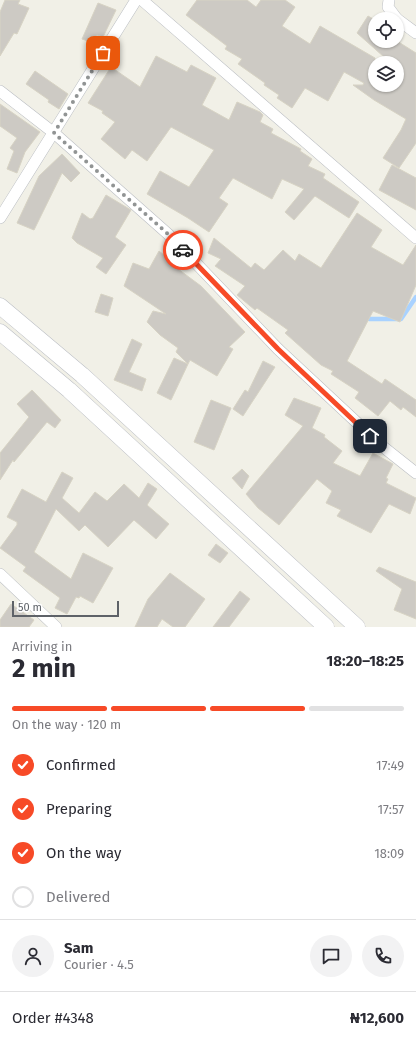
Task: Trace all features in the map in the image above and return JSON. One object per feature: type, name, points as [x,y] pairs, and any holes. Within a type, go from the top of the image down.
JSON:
[{"type":"main road","points":[[0,306],[88,381],[357,627]]},
{"type":"main road","points":[[0,332],[69,390],[326,627]]},
{"type":"street","points":[[0,218],[136,0]]},
{"type":"street","points":[[142,0],[416,238]]},
{"type":"street","points":[[379,0],[389,4]]},
{"type":"street","points":[[404,24],[416,33]]},
{"type":"street","points":[[0,91],[54,133],[168,234],[278,349],[382,446],[416,473]]},
{"type":"street","points":[[0,574],[56,627]]},
{"type":"building","points":[[5,0],[20,0],[18,4],[29,8],[17,34],[14,33],[0,56],[0,12]]},
{"type":"building","points":[[197,0],[247,0],[256,7],[261,0],[285,0],[295,7],[282,26],[310,44],[320,26],[372,56],[368,56],[368,92],[404,92],[404,56],[383,56],[374,48],[404,48],[404,45],[416,53],[416,143],[399,168],[383,158],[401,130],[406,119],[374,100],[353,85],[363,85],[364,83],[344,72],[328,101],[305,88],[292,108],[277,98],[279,95],[264,85],[265,83],[238,64],[242,59],[225,49],[227,46],[186,15]]},
{"type":"building","points":[[98,3],[116,10],[103,37],[97,35],[94,43],[82,39]]},
{"type":"building","points":[[368,16],[368,43],[357,33]]},
{"type":"building","points":[[156,56],[187,72],[191,65],[216,78],[202,105],[229,120],[237,102],[260,112],[263,115],[260,122],[273,129],[271,133],[301,149],[300,151],[312,159],[308,166],[325,174],[323,178],[359,202],[349,218],[315,196],[294,220],[285,212],[304,189],[282,179],[272,199],[233,178],[219,198],[228,204],[209,232],[147,194],[160,171],[189,187],[214,150],[171,127],[147,161],[132,150],[125,159],[101,139],[115,122],[102,113],[103,111],[88,103],[111,67],[140,87]]},
{"type":"building","points":[[35,71],[68,94],[59,109],[26,84]]},
{"type":"building","points":[[0,104],[40,132],[25,152],[17,173],[7,169],[14,151],[10,148],[17,138],[0,126]]},
{"type":"building","points":[[62,154],[80,173],[71,182],[62,173],[34,230],[17,223],[39,176]]},
{"type":"building","points":[[392,165],[416,178],[416,210],[379,190]]},
{"type":"building","points":[[106,195],[131,210],[115,237],[126,245],[106,274],[96,267],[103,258],[77,243],[72,238],[82,213],[90,219],[93,218]]},
{"type":"building","points":[[357,213],[382,230],[371,247],[403,265],[416,245],[416,285],[400,322],[373,311],[347,361],[382,384],[385,379],[416,400],[416,417],[403,407],[401,410],[390,401],[378,416],[355,398],[359,392],[331,374],[333,371],[321,365],[285,333],[288,330],[257,308],[255,310],[237,295],[245,286],[215,266],[221,259],[208,253],[214,238],[251,268],[255,263],[264,270],[283,250],[295,261],[299,254],[321,268]]},
{"type":"building","points":[[159,251],[175,264],[174,266],[201,286],[245,332],[229,347],[233,349],[217,376],[190,360],[188,364],[176,352],[178,348],[160,335],[147,322],[153,311],[166,314],[124,286],[133,263],[149,269]]},
{"type":"building","points":[[101,294],[113,298],[108,316],[95,312]]},
{"type":"building","points":[[132,339],[142,344],[129,372],[146,379],[142,391],[114,380]]},
{"type":"building","points":[[174,358],[188,364],[171,400],[157,393]]},
{"type":"building","points":[[263,361],[275,367],[243,416],[233,409],[245,390],[248,392]]},
{"type":"building","points":[[32,390],[61,420],[55,428],[47,422],[14,462],[13,460],[0,480],[0,453],[29,417],[17,404]]},
{"type":"building","points":[[294,398],[321,408],[312,428],[325,435],[324,437],[342,451],[333,463],[360,476],[373,453],[393,464],[386,478],[388,479],[386,483],[416,498],[410,514],[389,504],[371,533],[337,516],[341,510],[326,503],[332,491],[317,479],[279,525],[258,508],[246,494],[303,426],[285,415]]},
{"type":"building","points":[[211,400],[231,408],[214,450],[194,442]]},
{"type":"building","points":[[242,469],[249,476],[242,489],[232,478]]},
{"type":"building","points":[[62,472],[73,478],[62,498],[79,513],[95,492],[107,501],[124,484],[139,498],[148,483],[157,489],[147,505],[169,524],[156,539],[134,520],[108,547],[85,525],[79,531],[56,509],[34,552],[71,579],[83,553],[113,568],[93,603],[80,596],[79,598],[76,597],[67,614],[55,608],[60,598],[23,571],[26,567],[0,548],[17,525],[17,522],[7,517],[22,489],[46,502]]},
{"type":"building","points":[[216,544],[228,553],[220,563],[208,555]]},
{"type":"building","points":[[379,567],[416,582],[416,619],[394,610],[402,589],[376,571]]},
{"type":"building","points":[[170,573],[205,599],[185,627],[173,627],[162,619],[157,627],[135,627],[148,599]]},
{"type":"building","points":[[240,591],[250,599],[229,627],[213,627]]},
{"type":"building","points":[[11,604],[34,620],[29,627],[0,627],[0,620]]},
{"type":"waterway","points":[[366,316],[369,319],[401,319],[416,297]]},
{"type":"way so far","points":[[103,53],[54,133],[168,234],[183,250]]},
{"type":"route","points":[[183,250],[278,349],[370,436]]}]
